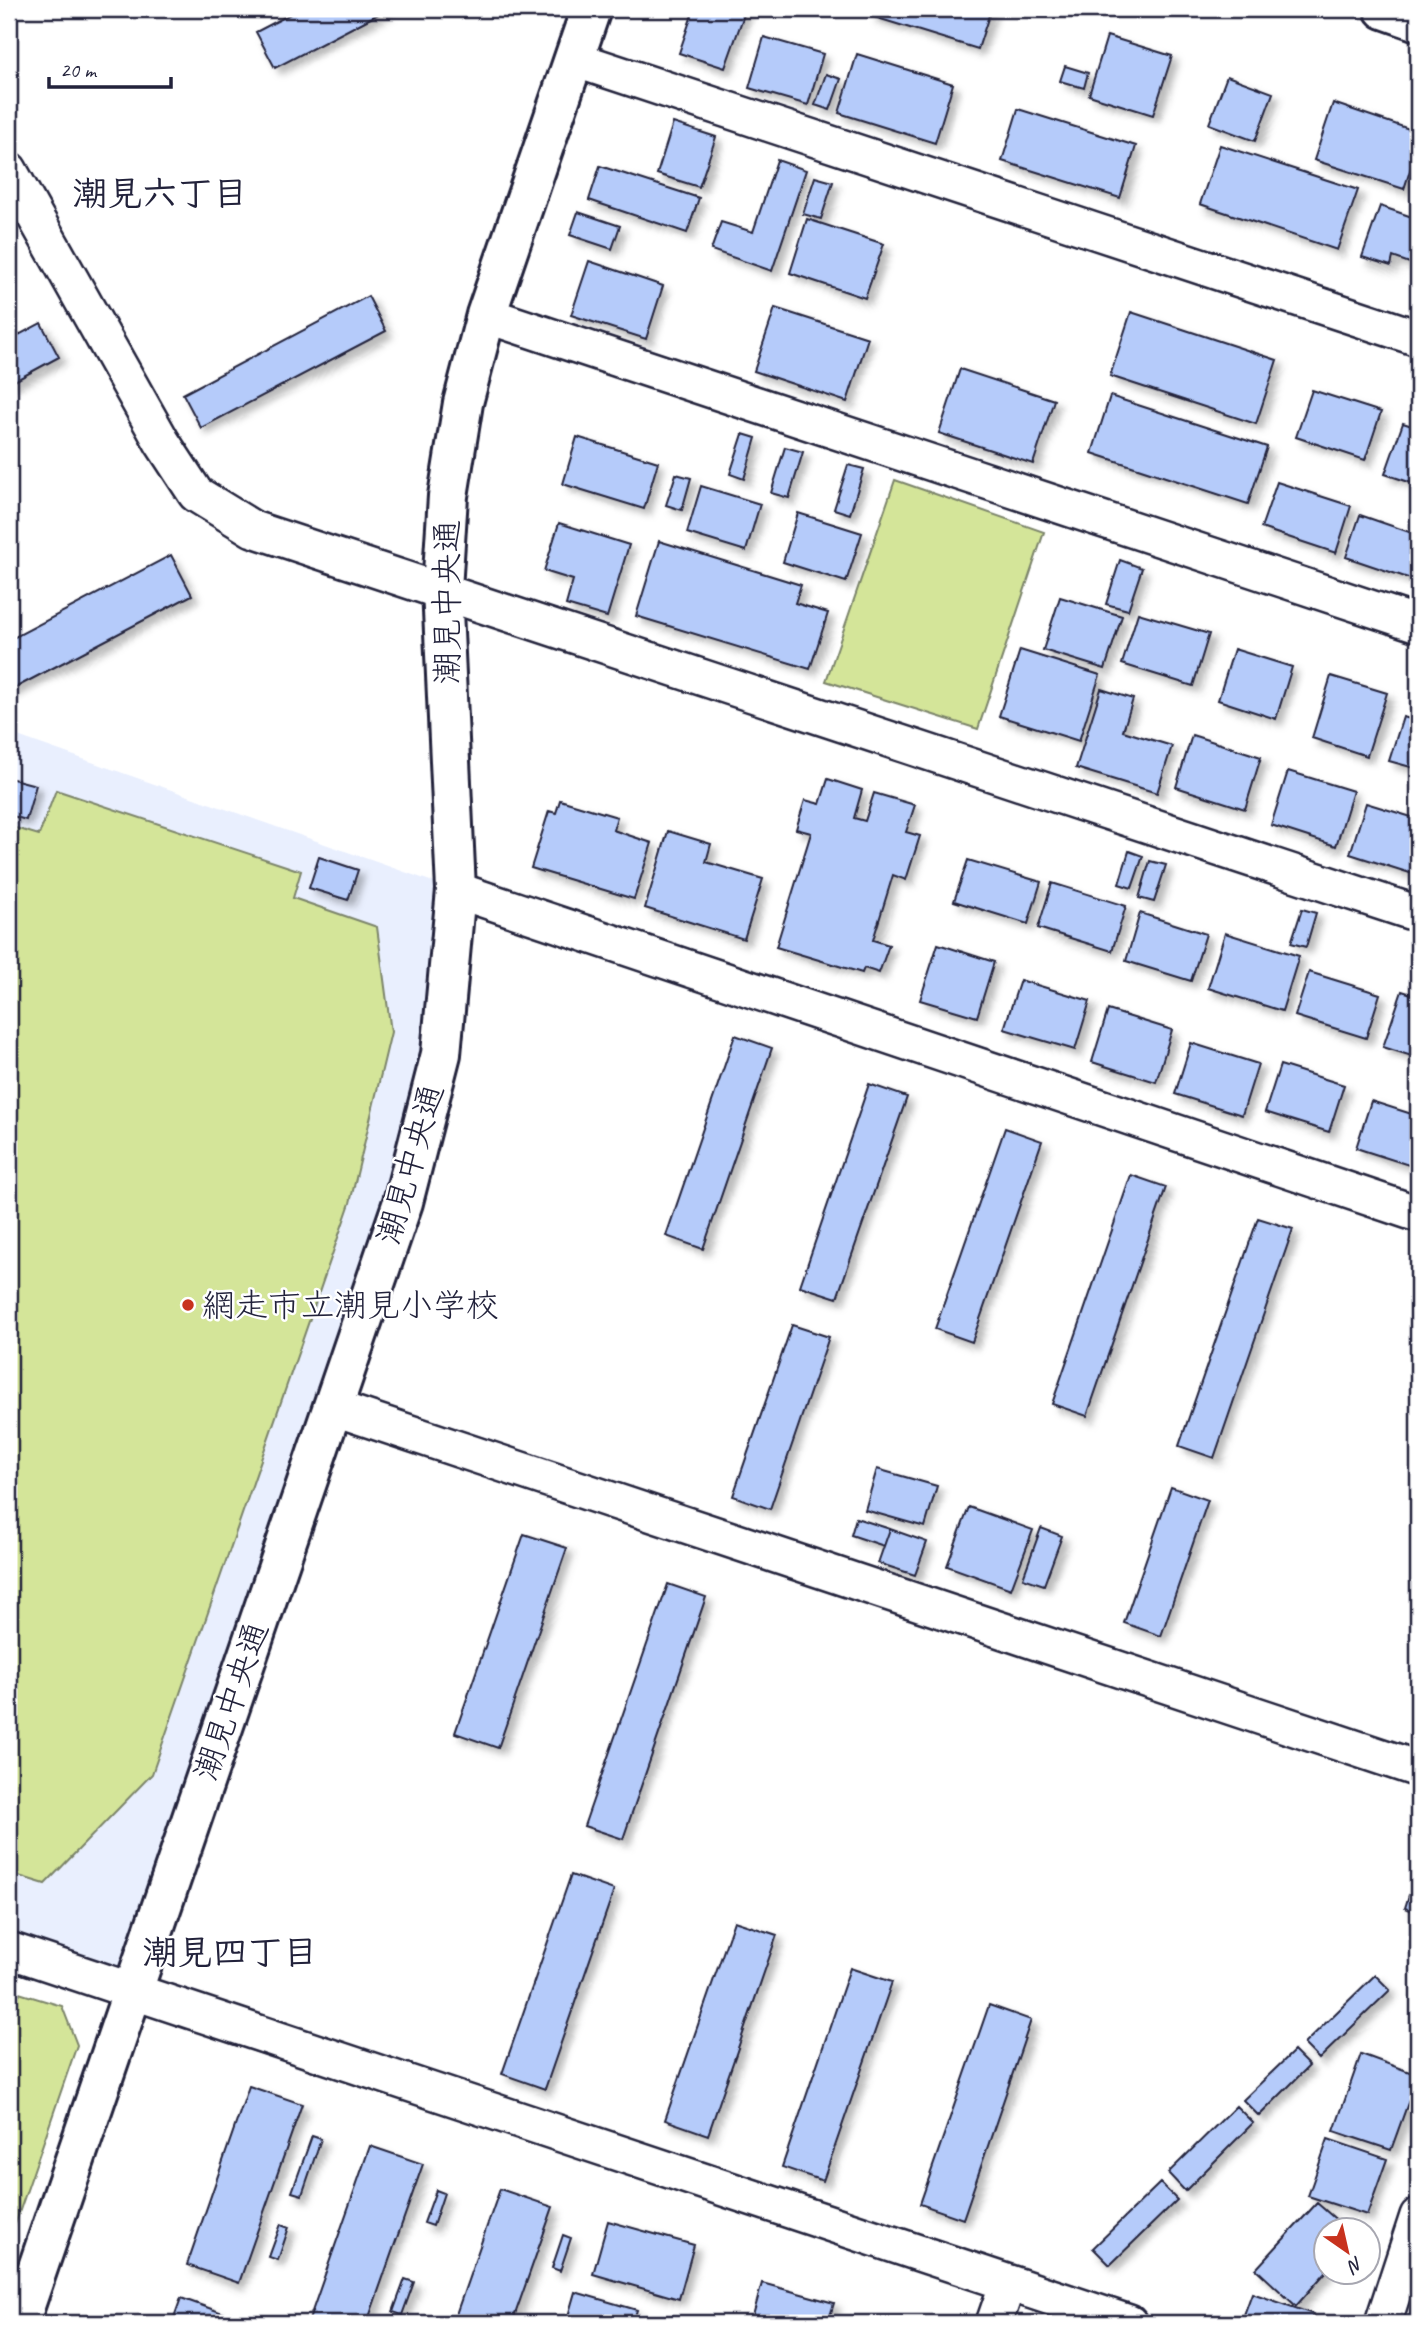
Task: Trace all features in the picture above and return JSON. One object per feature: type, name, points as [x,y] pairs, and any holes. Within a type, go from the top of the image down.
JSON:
[{"type":"street","name":"潮見中央通","points":[[19,2323],[403,1202],[441,1054],[456,890],[442,589],[448,496],[463,403],[486,315],[591,9]]},
{"type":"street","points":[[1384,9],[1418,21]]},
{"type":"street","points":[[574,59],[1418,338]]},
{"type":"street","points":[[9,170],[162,442],[196,494],[253,529],[442,589],[1418,914]]},
{"type":"street","points":[[486,315],[1418,624]]},
{"type":"street","points":[[456,890],[1418,1214]]},
{"type":"street","points":[[332,1408],[1418,1769]]},
{"type":"street","points":[[9,1950],[1129,2323]]},
{"type":"street","points":[[1383,2323],[1418,2216]]},
{"type":"street","points":[[994,2323],[1008,2283]]},
{"type":"shaded area","name":"網走市立潮見小学校","points":[[9,733],[456,890],[441,1054],[133,1990],[9,1950]]},
{"type":"green space","points":[[895,480],[1044,532],[978,729],[826,681]]},
{"type":"green space","name":"網走市立潮見小学校","points":[[56,790],[301,871],[293,898],[377,927],[391,1032],[350,1203],[152,1774],[45,1884],[9,1873],[9,826],[39,835]]},
{"type":"green space","points":[[9,1990],[62,2006],[77,2045],[9,2242]]},
{"type":"building","points":[[300,9],[388,9],[275,68],[256,32]]},
{"type":"building","points":[[694,9],[746,9],[725,68],[679,53]]},
{"type":"building","points":[[873,9],[991,9],[978,49],[871,16]]},
{"type":"building","points":[[1107,36],[1172,56],[1153,115],[1089,95]]},
{"type":"building","points":[[764,37],[823,54],[808,105],[749,88]]},
{"type":"building","points":[[857,54],[953,84],[935,143],[839,113]]},
{"type":"building","points":[[1065,66],[1088,73],[1084,88],[1060,81]]},
{"type":"building","points":[[826,74],[841,79],[830,110],[815,105]]},
{"type":"building","points":[[1227,76],[1273,93],[1255,141],[1209,124]]},
{"type":"building","points":[[1333,103],[1418,132],[1418,146],[1404,189],[1314,160]]},
{"type":"building","points":[[1018,109],[1136,146],[1120,198],[1002,161]]},
{"type":"building","points":[[673,123],[716,137],[699,187],[657,174]]},
{"type":"building","points":[[1220,145],[1358,190],[1337,250],[1200,204]]},
{"type":"building","points":[[777,160],[806,170],[772,271],[711,250],[721,222],[753,232]]},
{"type":"building","points":[[600,166],[699,198],[687,233],[589,200]]},
{"type":"building","points":[[815,177],[833,182],[821,219],[803,214]]},
{"type":"building","points":[[1380,206],[1418,219],[1418,266],[1393,257],[1391,266],[1362,257]]},
{"type":"building","points":[[578,212],[620,226],[612,249],[570,235]]},
{"type":"building","points":[[807,219],[884,244],[865,298],[790,273]]},
{"type":"building","points":[[589,261],[663,286],[646,339],[571,315]]},
{"type":"building","points":[[368,296],[386,331],[201,428],[183,394]]},
{"type":"building","points":[[775,308],[868,338],[847,402],[754,371]]},
{"type":"building","points":[[1131,312],[1277,360],[1256,424],[1110,376]]},
{"type":"building","points":[[41,323],[59,357],[9,384],[9,340]]},
{"type":"building","points":[[960,369],[1054,400],[1033,464],[939,433]]},
{"type":"building","points":[[1312,390],[1381,412],[1365,460],[1296,437]]},
{"type":"building","points":[[1110,396],[1267,447],[1248,504],[1092,453]]},
{"type":"building","points":[[1403,423],[1418,428],[1418,485],[1385,474]]},
{"type":"building","points":[[743,434],[756,438],[744,479],[730,474]]},
{"type":"building","points":[[577,437],[658,462],[644,509],[563,484]]},
{"type":"building","points":[[785,447],[803,452],[789,498],[771,493]]},
{"type":"building","points":[[848,465],[864,469],[850,514],[834,509]]},
{"type":"building","points":[[676,474],[691,478],[682,510],[666,505]]},
{"type":"building","points":[[1277,482],[1351,506],[1336,553],[1261,528]]},
{"type":"building","points":[[701,486],[760,504],[746,551],[687,533]]},
{"type":"building","points":[[798,513],[862,533],[846,582],[783,562]]},
{"type":"building","points":[[1360,515],[1418,535],[1418,557],[1411,579],[1346,557]]},
{"type":"building","points":[[559,523],[629,545],[607,617],[566,605],[573,580],[544,571]]},
{"type":"building","points":[[659,541],[801,585],[795,603],[828,613],[810,669],[636,616]]},
{"type":"building","points":[[171,555],[192,595],[9,691],[9,640]]},
{"type":"building","points":[[1120,560],[1142,568],[1128,610],[1106,604]]},
{"type":"building","points":[[1060,597],[1122,616],[1105,669],[1043,650]]},
{"type":"building","points":[[1138,613],[1209,634],[1193,686],[1122,664]]},
{"type":"building","points":[[1234,649],[1292,667],[1276,719],[1218,700]]},
{"type":"building","points":[[1020,650],[1100,675],[1079,741],[999,716]]},
{"type":"building","points":[[1331,676],[1387,693],[1367,756],[1312,738]]},
{"type":"building","points":[[1101,689],[1133,699],[1123,731],[1172,746],[1157,793],[1076,768]]},
{"type":"building","points":[[1403,717],[1418,721],[1418,769],[1389,761]]},
{"type":"building","points":[[1192,735],[1261,757],[1245,809],[1176,787]]},
{"type":"building","points":[[1288,771],[1353,791],[1336,846],[1271,825]]},
{"type":"building","points":[[9,778],[36,785],[26,820],[9,815]]},
{"type":"building","points":[[828,779],[862,790],[854,818],[865,821],[874,793],[915,805],[906,832],[920,836],[906,880],[893,875],[873,940],[889,945],[879,973],[864,968],[862,973],[776,947],[811,833],[796,829],[805,800],[820,804]]},
{"type":"building","points":[[560,800],[617,817],[613,830],[652,843],[634,899],[531,868],[549,811],[556,813]]},
{"type":"building","points":[[1366,803],[1418,819],[1418,856],[1413,874],[1350,854]]},
{"type":"building","points":[[668,831],[711,844],[706,862],[763,879],[744,939],[645,908]]},
{"type":"building","points":[[1129,851],[1143,856],[1132,888],[1119,884]]},
{"type":"building","points":[[319,857],[358,870],[348,900],[309,888]]},
{"type":"building","points":[[968,860],[1041,882],[1028,924],[954,901]]},
{"type":"building","points":[[1150,861],[1166,865],[1154,902],[1139,898]]},
{"type":"building","points":[[1052,883],[1126,906],[1112,951],[1038,928]]},
{"type":"building","points":[[1302,909],[1316,913],[1306,947],[1291,943]]},
{"type":"building","points":[[1140,913],[1206,934],[1191,981],[1126,961]]},
{"type":"building","points":[[1225,933],[1299,956],[1282,1011],[1208,988]]},
{"type":"building","points":[[938,944],[994,962],[977,1017],[920,1000]]},
{"type":"building","points":[[1309,972],[1380,994],[1366,1038],[1295,1016]]},
{"type":"building","points":[[1020,980],[1090,1001],[1075,1050],[1004,1029]]},
{"type":"building","points":[[1402,991],[1418,996],[1418,1058],[1383,1047]]},
{"type":"building","points":[[1108,1010],[1172,1030],[1156,1082],[1092,1062]]},
{"type":"building","points":[[735,1035],[772,1048],[703,1249],[666,1236]]},
{"type":"building","points":[[1191,1043],[1258,1064],[1242,1115],[1175,1094]]},
{"type":"building","points":[[1280,1065],[1344,1085],[1329,1132],[1265,1112]]},
{"type":"building","points":[[869,1084],[907,1097],[837,1298],[800,1286]]},
{"type":"building","points":[[1371,1101],[1418,1116],[1418,1168],[1356,1148]]},
{"type":"building","points":[[1005,1128],[1042,1141],[972,1342],[935,1329]]},
{"type":"building","points":[[1131,1175],[1166,1187],[1087,1416],[1052,1404]]},
{"type":"building","points":[[1258,1218],[1293,1229],[1214,1458],[1179,1446]]},
{"type":"building","points":[[792,1325],[829,1337],[770,1509],[733,1496]]},
{"type":"building","points":[[877,1469],[937,1486],[925,1527],[865,1510]]},
{"type":"building","points":[[1171,1487],[1208,1500],[1161,1636],[1124,1623]]},
{"type":"building","points":[[969,1507],[1033,1530],[1011,1589],[947,1566]]},
{"type":"building","points":[[856,1518],[890,1529],[884,1546],[851,1535]]},
{"type":"building","points":[[1041,1528],[1062,1536],[1044,1585],[1023,1578]]},
{"type":"building","points":[[890,1529],[927,1542],[915,1575],[878,1563]]},
{"type":"building","points":[[524,1534],[567,1548],[498,1748],[455,1733]]},
{"type":"building","points":[[668,1584],[706,1597],[623,1839],[584,1826]]},
{"type":"building","points":[[571,1875],[614,1890],[545,2089],[502,2074]]},
{"type":"building","points":[[1414,1879],[1418,1880],[1418,1913],[1405,1908]]},
{"type":"building","points":[[734,1921],[777,1935],[708,2135],[665,2120]]},
{"type":"building","points":[[850,1968],[892,1982],[823,2181],[782,2167]]},
{"type":"building","points":[[1375,1975],[1390,1990],[1319,2059],[1304,2044]]},
{"type":"building","points":[[989,2005],[1031,2020],[963,2219],[920,2204]]},
{"type":"building","points":[[1294,2051],[1309,2066],[1259,2116],[1243,2100]]},
{"type":"building","points":[[1361,2054],[1418,2075],[1391,2150],[1334,2131]]},
{"type":"building","points":[[249,2086],[302,2104],[239,2283],[187,2265]]},
{"type":"building","points":[[1236,2106],[1253,2123],[1185,2191],[1168,2173]]},
{"type":"building","points":[[312,2136],[321,2139],[302,2195],[292,2192]]},
{"type":"building","points":[[1328,2139],[1387,2159],[1367,2215],[1308,2196]]},
{"type":"building","points":[[370,2146],[423,2164],[367,2323],[308,2323]]},
{"type":"building","points":[[1160,2183],[1177,2200],[1110,2265],[1093,2248]]},
{"type":"building","points":[[500,2189],[553,2207],[512,2323],[453,2323]]},
{"type":"building","points":[[436,2190],[444,2193],[433,2226],[424,2223]]},
{"type":"building","points":[[1317,2203],[1332,2216],[1312,2216],[1314,2286],[1296,2306],[1256,2269]]},
{"type":"building","points":[[608,2221],[694,2245],[679,2299],[593,2274]]},
{"type":"building","points":[[281,2224],[289,2227],[278,2260],[269,2257]]},
{"type":"building","points":[[563,2235],[571,2238],[560,2271],[552,2268]]},
{"type":"building","points":[[405,2279],[414,2282],[402,2315],[393,2312]]},
{"type":"building","points":[[762,2283],[834,2303],[828,2323],[751,2323]]},
{"type":"building","points":[[575,2292],[637,2310],[633,2323],[566,2323]]},
{"type":"building","points":[[1252,2293],[1313,2314],[1310,2323],[1241,2323]]},
{"type":"building","points":[[181,2298],[234,2317],[231,2323],[172,2323]]},
{"type":"place","name":"網走市立潮見小学校","points":[[188,1305]]},
{"type":"district","name":"潮見六丁目","points":[[160,193]]},
{"type":"district","name":"潮見四丁目","points":[[230,1952]]}]
